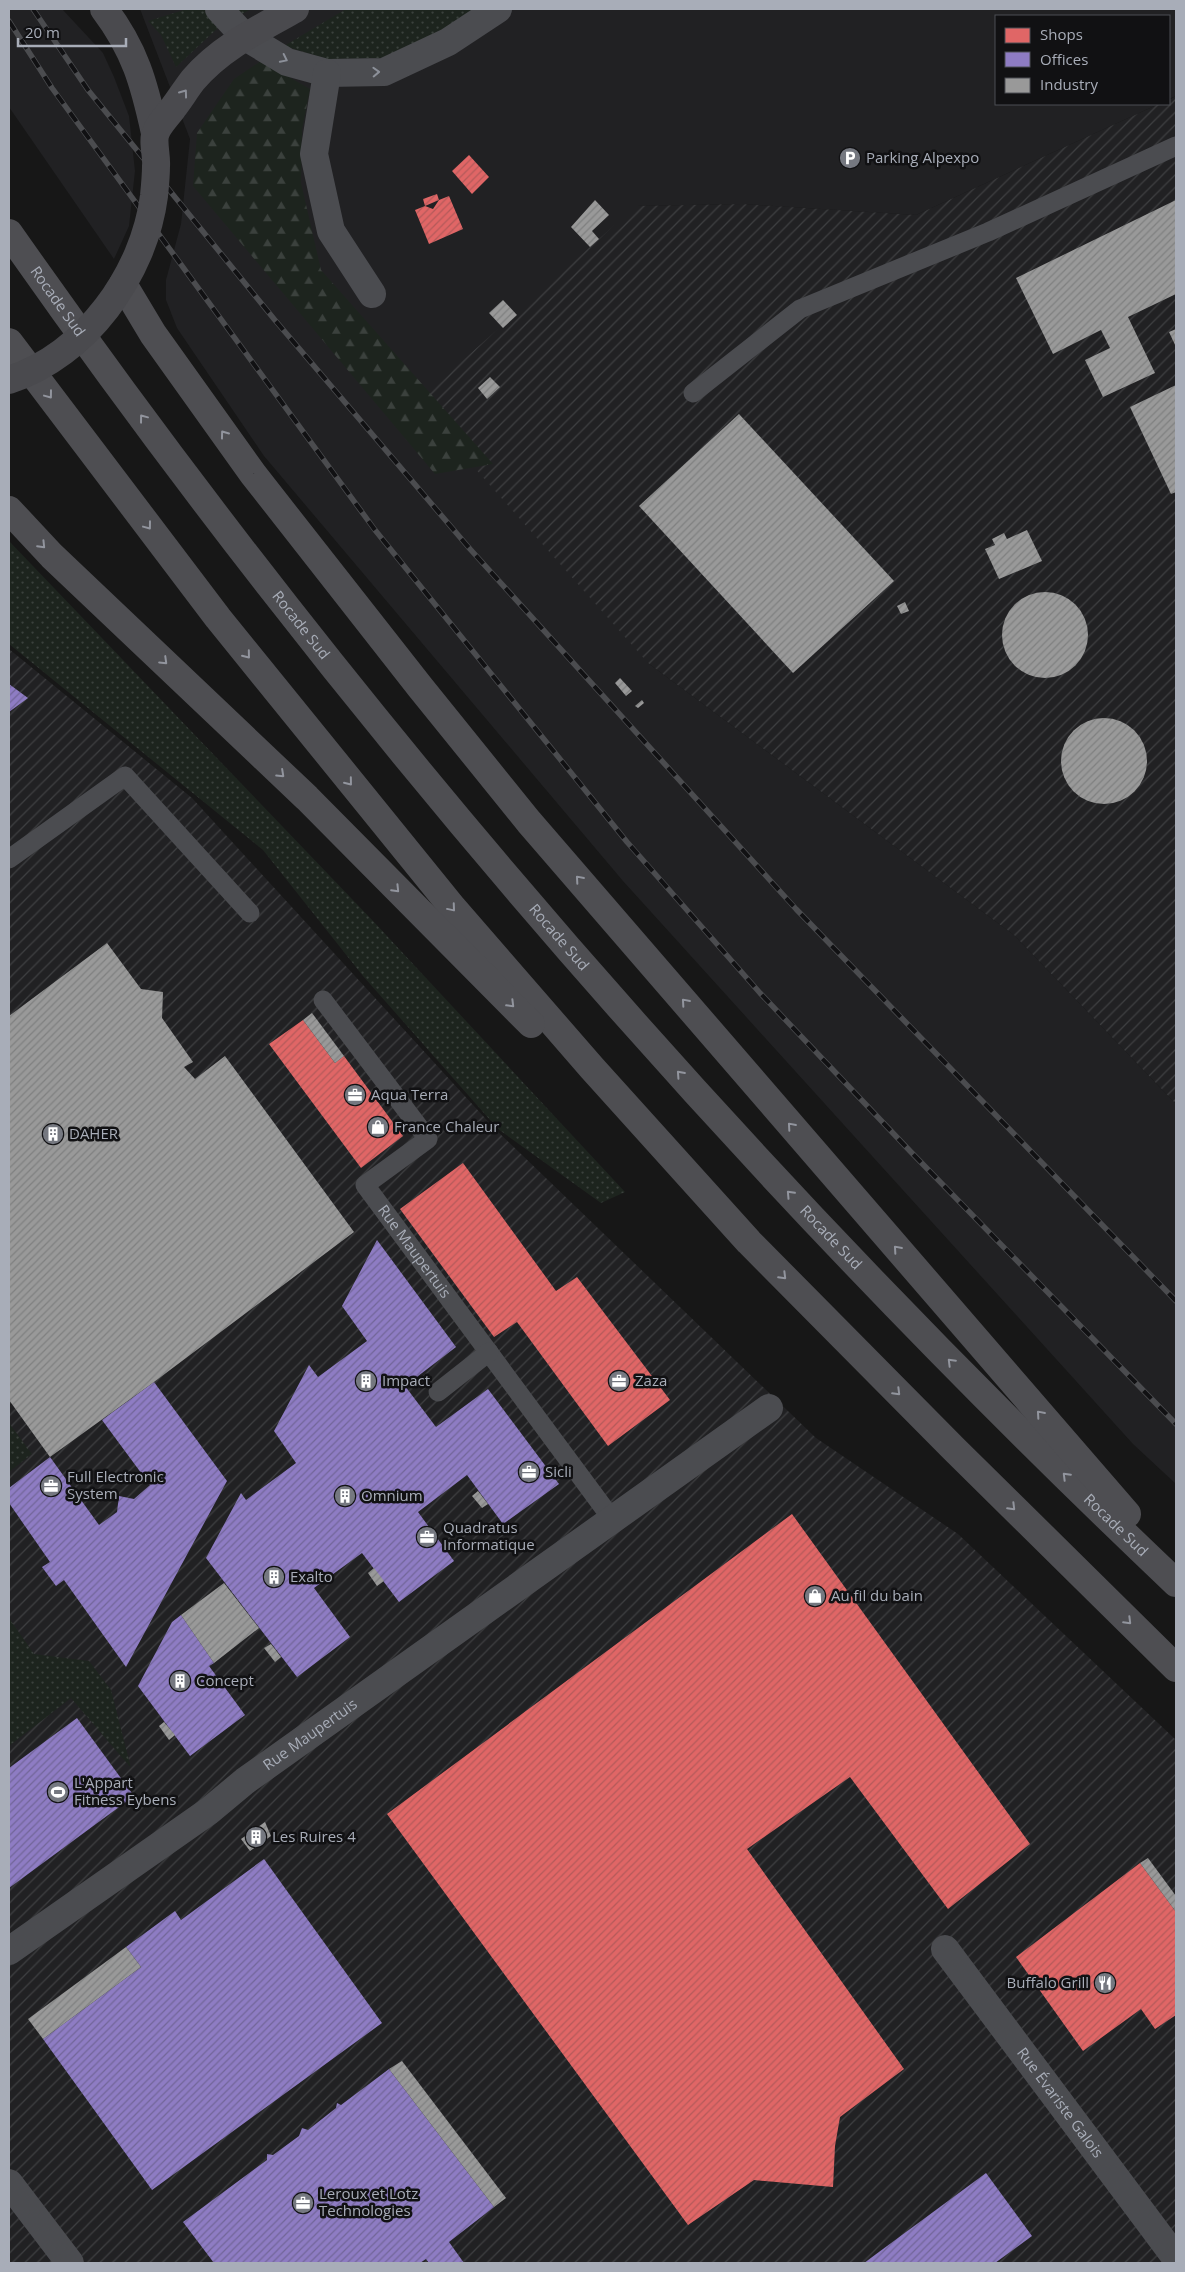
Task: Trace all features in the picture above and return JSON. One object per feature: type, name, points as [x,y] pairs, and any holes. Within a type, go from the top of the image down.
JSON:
[{"type":"highway","name":"Rocade Sud","points":[[9,233],[172,457],[347,683],[541,919],[721,1121],[821,1228],[997,1408],[1176,1583]]},
{"type":"highway","points":[[123,284],[153,334],[252,474],[529,822],[1176,1569]]},
{"type":"highway","points":[[9,342],[218,618],[452,908],[592,1068],[749,1242]]},
{"type":"highway","points":[[9,510],[52,556],[307,798],[954,1449],[1176,1668]]},
{"type":"main road","points":[[9,380],[41,365],[65,349],[108,306],[123,284],[138,255],[149,219],[154,197],[156,166],[155,133],[148,98],[136,62],[122,32],[104,9]]},
{"type":"main road","points":[[155,133],[194,79],[218,56],[240,40],[295,9]]},
{"type":"street","points":[[219,9],[244,36],[287,62],[327,73],[384,72],[448,42],[498,9]]},
{"type":"street","points":[[327,73],[314,154],[331,231],[372,294]]},
{"type":"street","name":"Rue Maupertuis","points":[[9,1951],[209,1811],[245,1781],[770,1408]]},
{"type":"street","name":"Rue Évariste Galois","points":[[945,1949],[1176,2258]]},
{"type":"street","points":[[9,2184],[70,2263]]},
{"type":"lane","points":[[693,393],[800,309],[988,232],[1176,146]]},
{"type":"lane","points":[[9,858],[125,776],[250,913]]},
{"type":"lane","name":"Rue Maupertuis","points":[[323,1000],[428,1139],[365,1185],[612,1519]]},
{"type":"lane","points":[[438,1392],[489,1352]]},
{"type":"shaded area","points":[[9,9],[62,9],[103,53],[114,77],[129,116],[135,171],[129,226],[114,259],[9,107]]},
{"type":"shaded area","points":[[140,9],[1176,9],[1176,96],[1170,99],[1170,15],[995,15],[995,105],[1157,105],[916,215],[742,204],[636,206],[648,663],[1014,935],[1176,1104],[1176,1484],[1133,1444],[623,881],[264,456],[177,328],[166,300],[166,280],[181,224],[190,139]]},
{"type":"shaded area","points":[[1176,96],[1176,1104],[1014,935],[648,663],[416,402],[636,206],[742,204],[916,215],[1157,105],[1170,105],[1170,99]]},
{"type":"shaded area","points":[[9,649],[192,798],[495,1129],[816,1438],[958,1534],[1176,1740],[1176,2263],[9,2263]]},
{"type":"green space","points":[[187,9],[251,9],[219,27],[176,67],[161,35],[148,21]]},
{"type":"green space","points":[[346,9],[478,9],[448,29],[384,58],[327,59],[284,46]]},
{"type":"green space","points":[[261,61],[310,89],[302,130],[301,183],[321,270],[493,464],[435,474],[193,186],[197,133],[234,79]]},
{"type":"green space","points":[[9,541],[374,922],[625,1192],[601,1203],[498,1129],[363,976],[263,850],[9,644]]},
{"type":"green space","points":[[9,1423],[32,1454],[9,1472]]},
{"type":"green space","points":[[9,1618],[34,1654],[89,1661],[111,1690],[131,1768],[71,1698],[9,1746]]},
{"type":"building: Shops","points":[[469,155],[489,177],[472,194],[452,171]]},
{"type":"building: Shops","points":[[437,194],[439,200],[425,206],[423,199]]},
{"type":"building: Shops","points":[[449,196],[463,229],[429,244],[415,210],[425,206],[433,209],[439,200]]},
{"type":"building: Shops","points":[[303,1020],[335,1063],[344,1056],[403,1136],[361,1168],[269,1044]]},
{"type":"building: Shops","points":[[463,1163],[556,1291],[577,1277],[670,1400],[608,1446],[517,1322],[494,1337],[400,1209]]},
{"type":"building: Shops","points":[[792,1514],[1030,1844],[948,1909],[850,1777],[747,1849],[904,2069],[840,2117],[835,2146],[833,2187],[754,2180],[688,2225],[387,1814]]},
{"type":"building: Shops","name":"Buffalo Grill","points":[[1140,1863],[1176,1912],[1176,2015],[1155,2029],[1141,2009],[1083,2051],[1016,1957]]},
{"type":"building: Offices","points":[[9,684],[28,698],[9,712]]},
{"type":"building: Offices","points":[[377,1240],[456,1347],[405,1386],[436,1427],[488,1389],[559,1484],[503,1524],[467,1475],[418,1512],[454,1561],[399,1602],[362,1553],[314,1588],[350,1637],[297,1677],[206,1558],[241,1493],[246,1500],[296,1463],[274,1431],[309,1365],[318,1377],[367,1341],[342,1306]]},
{"type":"building: Offices","points":[[154,1382],[227,1481],[126,1667],[64,1580],[56,1586],[42,1567],[50,1562],[9,1503],[9,1488],[50,1457],[99,1525],[117,1512],[119,1496],[134,1499],[150,1485],[102,1420]]},
{"type":"building: Offices","name":"Concept","points":[[181,1615],[214,1663],[209,1666],[245,1715],[190,1756],[138,1686],[172,1622]]},
{"type":"building: Offices","points":[[77,1718],[134,1796],[9,1888],[9,1768]]},
{"type":"building: Offices","points":[[264,1859],[382,2023],[152,2190],[43,2039],[141,1967],[126,1947],[175,1911],[181,1920]]},
{"type":"building: Offices","points":[[389,2069],[494,2207],[449,2242],[464,2263],[429,2263],[426,2259],[420,2263],[214,2263],[183,2222],[267,2160],[267,2154],[273,2155],[299,2136],[302,2128],[308,2130],[336,2108],[337,2103],[341,2105]]},
{"type":"building: Offices","points":[[986,2173],[1032,2236],[995,2263],[864,2263]]},
{"type":"building: Industry","points":[[595,200],[609,215],[592,231],[599,239],[590,247],[571,227]]},
{"type":"building: Industry","points":[[1176,200],[1176,294],[1128,317],[1155,373],[1103,397],[1085,360],[1110,348],[1101,330],[1053,354],[1016,278]]},
{"type":"building: Industry","points":[[503,300],[517,315],[503,328],[489,313]]},
{"type":"building: Industry","points":[[1176,329],[1176,347],[1169,332]]},
{"type":"building: Industry","points":[[490,377],[500,387],[487,399],[478,388]]},
{"type":"building: Industry","points":[[1176,385],[1176,492],[1171,494],[1130,407]]},
{"type":"building: Industry","points":[[739,414],[894,581],[793,673],[639,506]]},
{"type":"building: Industry","points":[[1027,530],[1042,561],[999,579],[985,549],[995,545],[992,539],[1004,533],[1007,539]]},
{"type":"building: Industry","points":[[1045,592],[1062,595],[1081,611],[1085,618],[1088,635],[1085,652],[1069,671],[1062,675],[1045,678],[1028,675],[1009,659],[1005,652],[1002,635],[1005,618],[1021,599],[1028,595]]},
{"type":"building: Industry","points":[[905,602],[909,611],[901,614],[897,606]]},
{"type":"building: Industry","points":[[620,678],[632,691],[626,696],[615,683]]},
{"type":"building: Industry","points":[[642,700],[644,703],[638,708],[635,706]]},
{"type":"building: Industry","points":[[1104,718],[1120,721],[1128,725],[1140,737],[1144,745],[1147,761],[1144,777],[1140,785],[1128,797],[1120,801],[1104,804],[1088,801],[1080,797],[1068,785],[1064,777],[1061,761],[1064,745],[1068,737],[1080,725],[1088,721]]},
{"type":"building: Industry","points":[[107,943],[141,989],[163,992],[162,1018],[193,1062],[184,1067],[195,1079],[225,1056],[354,1232],[154,1382],[50,1457],[9,1400],[9,1016]]},
{"type":"building: Industry","points":[[312,1013],[344,1056],[335,1063],[303,1020]]},
{"type":"building: Industry","points":[[478,1491],[488,1504],[482,1508],[472,1496]]},
{"type":"building: Industry","points":[[374,1568],[384,1581],[377,1586],[368,1573]]},
{"type":"building: Industry","points":[[224,1583],[259,1628],[214,1663],[181,1615]]},
{"type":"building: Industry","points":[[271,1644],[281,1657],[275,1662],[264,1648]]},
{"type":"building: Industry","points":[[164,1722],[175,1735],[169,1740],[159,1726]]},
{"type":"building: Industry","name":"Les Ruires 4","points":[[265,1822],[271,1836],[250,1851],[241,1839]]},
{"type":"building: Industry","points":[[1148,1858],[1176,1896],[1176,1912],[1140,1863]]},
{"type":"building: Industry","points":[[126,1947],[141,1967],[43,2039],[28,2019]]},
{"type":"building: Industry","points":[[402,2061],[506,2198],[494,2207],[389,2069]]},
{"type":"railway","points":[[33,9],[88,90],[274,319],[470,549],[796,909],[1176,1301]]},
{"type":"railway","points":[[9,21],[52,88],[375,530],[627,842],[760,993],[910,1151],[1176,1424]]},
{"type":"place","name":"Parking Alpexpo","points":[[850,158]]},
{"type":"place","name":"Aqua Terra","points":[[355,1095]]},
{"type":"place","name":"France Chaleur","points":[[378,1127]]},
{"type":"place","name":"DAHER","points":[[53,1134]]},
{"type":"place","name":"Impact","points":[[366,1381]]},
{"type":"place","name":"Zaza","points":[[619,1381]]},
{"type":"place","name":"Sicli","points":[[529,1472]]},
{"type":"place","name":"Full Electronic System","points":[[51,1486]]},
{"type":"place","name":"Omnium","points":[[345,1496]]},
{"type":"place","name":"Quadratus Informatique","points":[[427,1537]]},
{"type":"place","name":"Exalto","points":[[274,1577]]},
{"type":"place","name":"Au fil du bain","points":[[815,1596]]},
{"type":"place","name":"Concept","points":[[180,1681]]},
{"type":"place","name":"L'Appart Fitness Eybens","points":[[58,1792]]},
{"type":"place","name":"Les Ruires 4","points":[[256,1837]]},
{"type":"place","name":"Buffalo Grill","points":[[1105,1983]]},
{"type":"place","name":"Leroux et Lotz Technologies","points":[[303,2203]]}]
